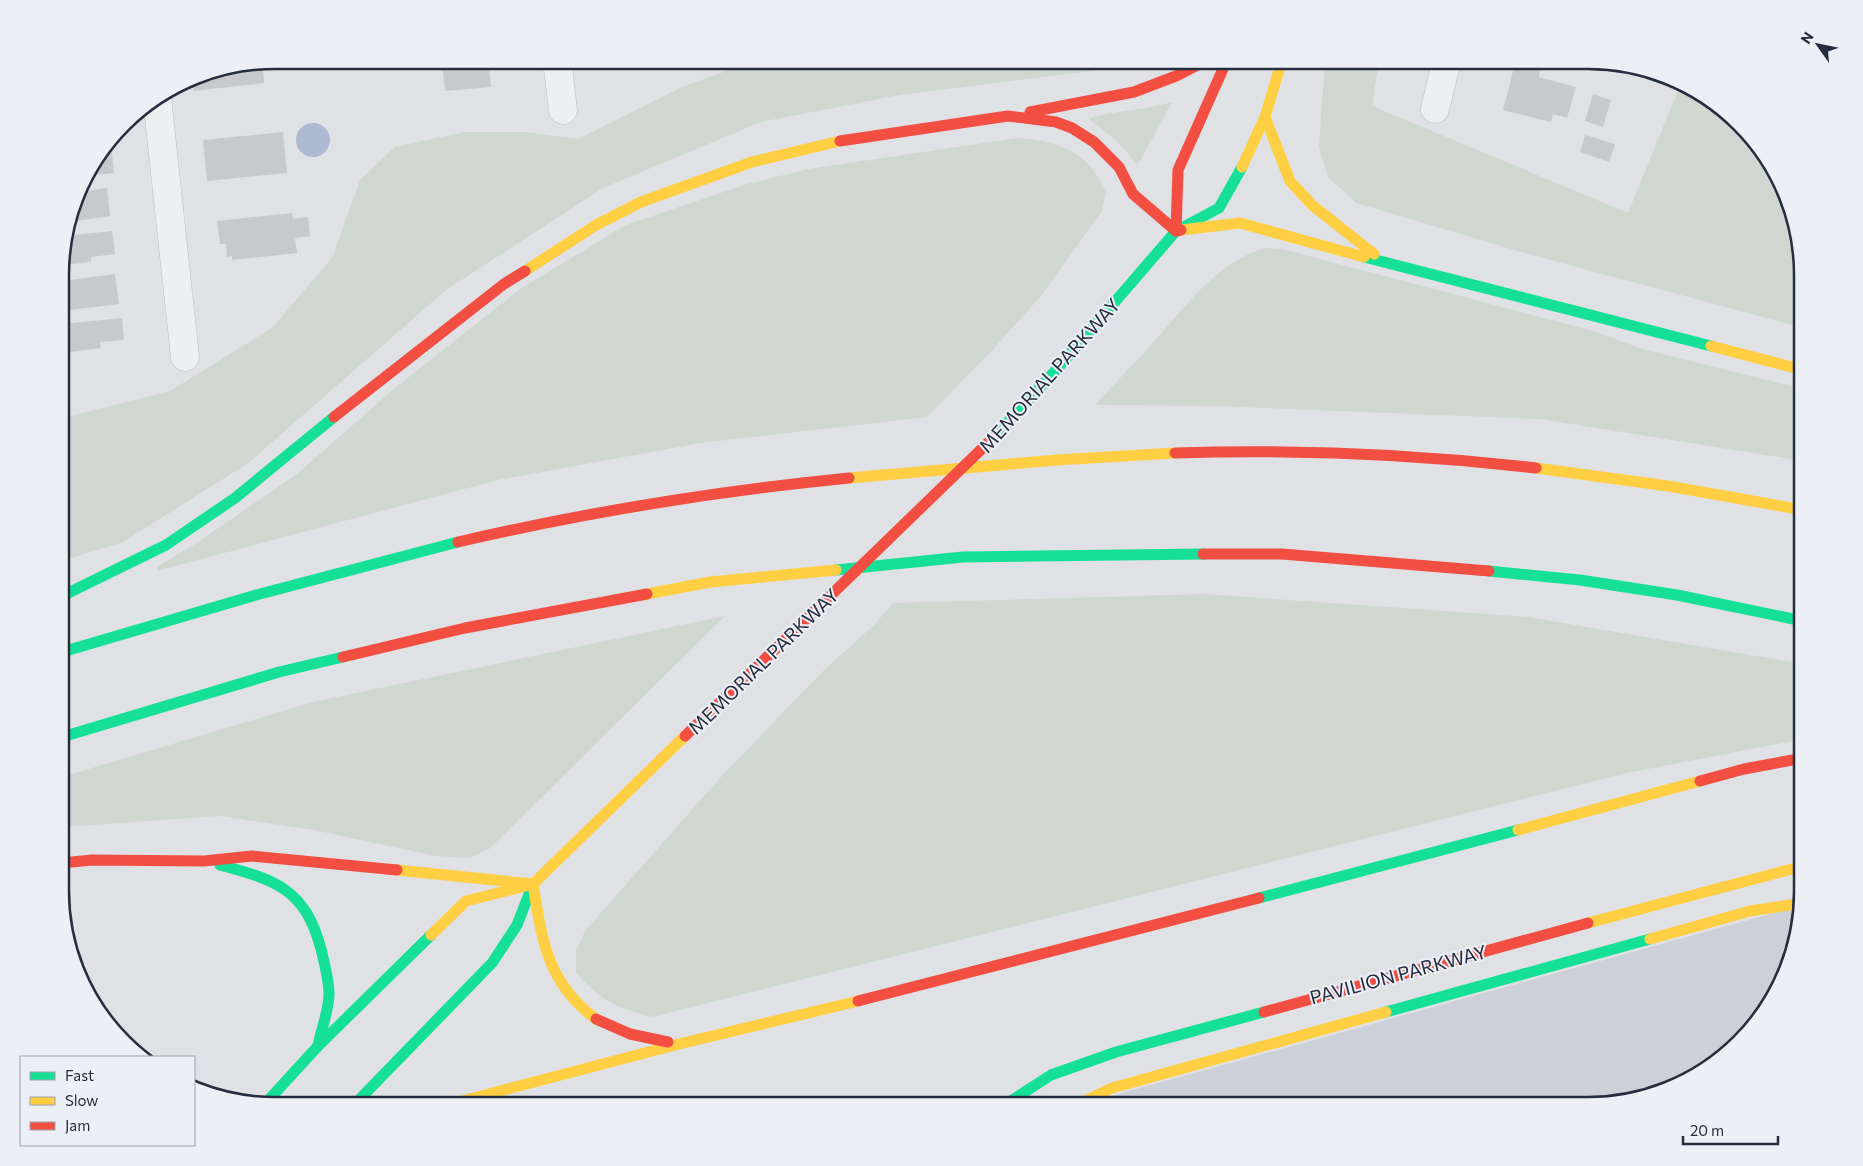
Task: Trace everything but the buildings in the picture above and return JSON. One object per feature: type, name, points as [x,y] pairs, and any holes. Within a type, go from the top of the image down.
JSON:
[{"type":"main road","points":[[69,593],[166,545],[217,510],[282,461],[376,382],[504,284],[596,225],[641,202],[752,162],[841,141],[1008,116],[1134,92],[1186,69]]},
{"type":"main road","points":[[1176,231],[1178,170],[1223,69]]},
{"type":"main road","name":"MEMORIAL PARKWAY","points":[[271,1097],[318,1046],[466,901],[532,884],[993,438],[1057,369],[1176,231],[1219,208],[1247,157],[1265,117],[1279,69]]},
{"type":"main road","points":[[1008,116],[1056,122],[1072,128],[1094,142],[1119,167],[1133,194],[1176,231],[1240,223],[1385,263],[1794,368]]},
{"type":"main road","points":[[1265,117],[1290,181],[1312,205],[1385,263]]},
{"type":"main road","points":[[69,650],[181,616],[408,554],[587,514],[812,480],[1084,456],[1255,451],[1382,455],[1570,473],[1748,499],[1794,508]]},
{"type":"main road","points":[[69,734],[280,672],[465,628],[710,582],[963,556],[1118,553],[1272,554],[1382,561],[1580,580],[1677,595],[1794,619]]},
{"type":"main road","points":[[477,1097],[679,1044],[798,1017],[1439,851],[1744,769],[1794,760]]},
{"type":"main road","points":[[69,862],[92,860],[204,861],[252,856],[532,884]]},
{"type":"main road","points":[[204,861],[246,872],[278,885],[300,902],[314,924],[323,956],[329,994],[318,1046]]},
{"type":"main road","name":"PAVILION PARKWAY","points":[[1017,1097],[1050,1075],[1116,1052],[1764,874],[1794,868]]},
{"type":"main road","points":[[532,884],[549,962],[570,999],[599,1023],[638,1038],[679,1044]]},
{"type":"main road","points":[[362,1097],[492,963],[517,925],[532,884]]},
{"type":"main road","name":"PAVILION PARKWAY","points":[[1094,1097],[1131,1082],[1750,911],[1794,904]]},
{"type":"street","points":[[558,69],[563,110]]},
{"type":"street","points":[[1434,109],[1445,69]]},
{"type":"street","points":[[158,105],[185,357]]},
{"type":"shaded area","points":[[731,69],[1100,69],[900,95],[761,122],[603,188],[446,290],[247,464],[123,542],[69,559],[69,416],[170,391],[272,328],[332,258],[360,180],[395,147],[465,132],[525,132],[578,139],[682,87]]},
{"type":"shaded area","points":[[1324,69],[1378,69],[1372,106],[1628,213],[1678,89],[1703,103],[1734,129],[1760,160],[1773,183],[1787,221],[1794,261],[1794,326],[1521,252],[1356,203],[1328,177],[1319,147]]},
{"type":"shaded area","points":[[1171,103],[1170,106],[1137,164],[1116,140],[1089,119],[1102,115]]},
{"type":"shaded area","points":[[1017,138],[1055,144],[1081,158],[1094,171],[1106,191],[1102,211],[1041,296],[987,356],[927,417],[700,443],[498,480],[157,571],[157,567],[192,546],[297,474],[395,388],[520,289],[626,225],[747,184],[809,169]]},
{"type":"shaded area","points":[[1266,248],[1282,249],[1597,332],[1642,349],[1794,387],[1794,460],[1540,419],[1215,406],[1095,405],[1202,288],[1232,263],[1248,254]]},
{"type":"shaded area","points":[[1205,594],[1528,617],[1794,662],[1794,741],[1627,773],[652,1017],[610,1002],[594,991],[576,973],[576,951],[585,931],[718,780],[824,670],[874,625],[893,603]]},
{"type":"shaded area","points":[[725,616],[489,849],[469,858],[436,856],[314,830],[220,816],[69,827],[69,775],[313,702]]},
{"type":"shaded area","points":[[1794,908],[1787,945],[1779,970],[1767,994],[1752,1017],[1734,1037],[1703,1063],[1667,1082],[1642,1090],[1602,1097],[1108,1097]]},
{"type":"water","points":[[313,123],[320,124],[325,128],[329,133],[329,147],[325,152],[320,156],[313,157],[306,156],[301,152],[297,147],[296,140],[297,133],[301,128],[306,124]]},
{"type":"traffic: fast","points":[[993,438],[1057,369],[1176,231],[1219,208],[1242,167]]},
{"type":"traffic: fast","points":[[1364,257],[1711,346]]},
{"type":"traffic: fast","points":[[69,593],[166,545],[235,498],[334,417]]},
{"type":"traffic: fast","points":[[69,650],[256,595],[458,542]]},
{"type":"traffic: fast","points":[[836,570],[963,557],[1203,554]]},
{"type":"traffic: fast","points":[[1489,571],[1580,580],[1677,595],[1794,619]]},
{"type":"traffic: fast","points":[[69,735],[279,672],[343,657]]},
{"type":"traffic: fast","points":[[1259,898],[1518,830]]},
{"type":"traffic: fast","points":[[220,865],[272,882],[286,890],[297,900],[306,913],[321,949],[329,989],[328,1007],[318,1046]]},
{"type":"traffic: fast","points":[[362,1097],[492,963],[517,925],[533,884]]},
{"type":"traffic: fast","points":[[271,1097],[318,1046],[431,935]]},
{"type":"traffic: fast","points":[[1386,1012],[1650,939]]},
{"type":"traffic: fast","points":[[1017,1097],[1051,1075],[1116,1052],[1264,1012]]},
{"type":"traffic: slow","points":[[1242,167],[1265,117],[1279,69]]},
{"type":"traffic: slow","points":[[1265,117],[1290,181],[1312,205],[1374,254]]},
{"type":"traffic: slow","points":[[525,271],[596,225],[641,202],[752,162],[840,141]]},
{"type":"traffic: slow","points":[[1181,230],[1240,223],[1364,257]]},
{"type":"traffic: slow","points":[[1711,346],[1794,368]]},
{"type":"traffic: slow","points":[[849,478],[1057,460],[1175,453]]},
{"type":"traffic: slow","points":[[1536,468],[1668,486],[1794,508]]},
{"type":"traffic: slow","points":[[647,594],[710,582],[836,570]]},
{"type":"traffic: slow","points":[[431,935],[466,901],[533,884],[685,736]]},
{"type":"traffic: slow","points":[[1518,830],[1700,781]]},
{"type":"traffic: slow","points":[[1588,923],[1794,868]]},
{"type":"traffic: slow","points":[[397,870],[533,884],[544,942],[557,975],[567,991],[596,1019]]},
{"type":"traffic: slow","points":[[1650,939],[1750,911],[1794,904]]},
{"type":"traffic: slow","points":[[477,1097],[679,1044],[858,1001]]},
{"type":"traffic: slow","points":[[1094,1097],[1112,1088],[1386,1012]]},
{"type":"traffic: jam","points":[[1030,112],[1134,92],[1190,69]]},
{"type":"traffic: jam","points":[[1176,231],[1178,170],[1223,69]]},
{"type":"traffic: jam","points":[[840,141],[1008,116],[1056,122],[1072,128],[1094,142],[1119,167],[1133,194],[1176,231],[1181,230]]},
{"type":"traffic: jam","points":[[334,417],[504,284],[525,271]]},
{"type":"traffic: jam","points":[[767,657],[993,438]]},
{"type":"traffic: jam","points":[[1175,453],[1311,452],[1446,459],[1536,468]]},
{"type":"traffic: jam","points":[[458,542],[555,521],[652,504],[750,489],[849,478]]},
{"type":"traffic: jam","points":[[1203,554],[1282,554],[1489,571]]},
{"type":"traffic: jam","points":[[343,657],[465,628],[647,594]]},
{"type":"traffic: jam","points":[[685,736],[767,657]]},
{"type":"traffic: jam","points":[[1700,781],[1744,769],[1794,760]]},
{"type":"traffic: jam","points":[[69,862],[92,860],[204,861],[252,856],[397,870]]},
{"type":"traffic: jam","points":[[858,1001],[1259,898]]},
{"type":"traffic: jam","points":[[1264,1012],[1588,923]]},
{"type":"traffic: jam","points":[[596,1019],[630,1034],[668,1042]]}]
